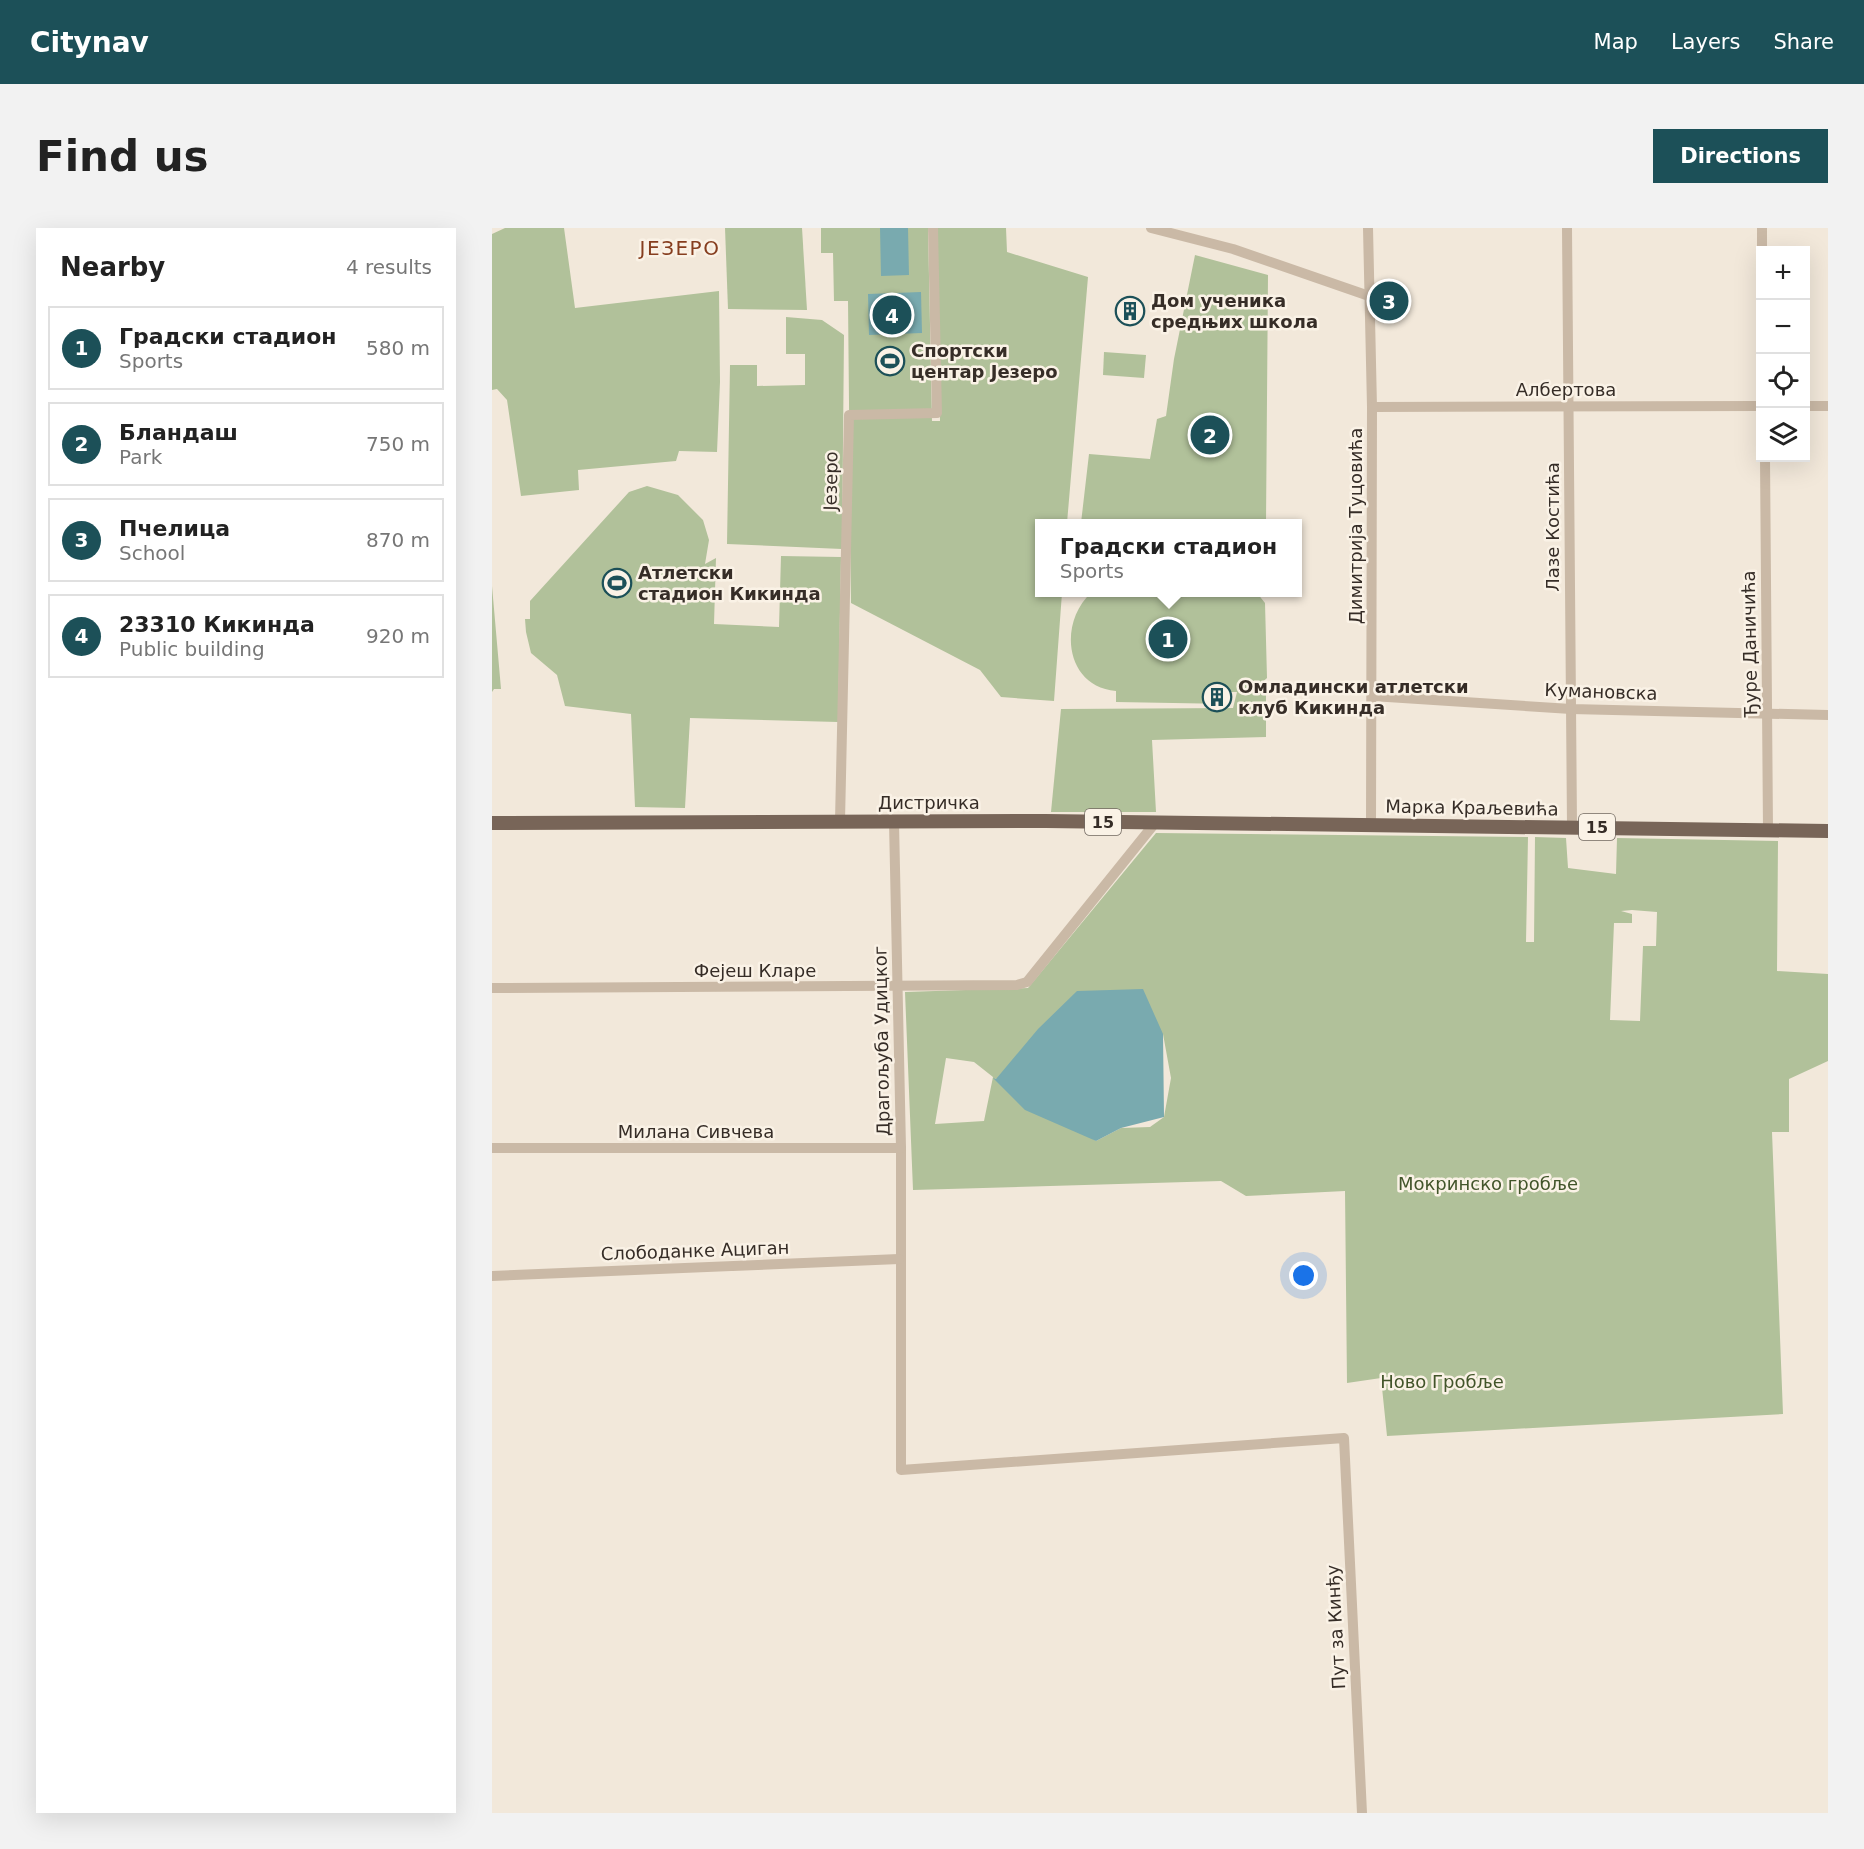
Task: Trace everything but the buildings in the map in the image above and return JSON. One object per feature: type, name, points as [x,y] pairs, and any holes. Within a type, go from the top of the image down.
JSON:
[{"type":"main road","name":"Дистричка","points":[[492,822],[840,821],[1369,825]]},
{"type":"main road","name":"Марка Краљевића","points":[[1369,825],[1828,831]]},
{"type":"street","name":"Језеро","points":[[840,821],[849,415],[936,413],[933,228]]},
{"type":"street","points":[[1151,228],[1233,249],[1369,296]]},
{"type":"street","name":"Димитрија Туцовића","points":[[1368,228],[1372,407],[1372,696],[1369,825]]},
{"type":"street","name":"Лазе Костића","points":[[1567,228],[1572,826]]},
{"type":"street","points":[[1762,228],[1762,246]]},
{"type":"street","name":"Албертова","points":[[1372,407],[1756,405]]},
{"type":"street","points":[[1810,406],[1828,406]]},
{"type":"street","name":"Ђуре Даничића","points":[[1765,462],[1768,830]]},
{"type":"street","name":"Кумановска","points":[[1372,696],[1571,709],[1828,715]]},
{"type":"street","name":"Драгољуба Удицког","points":[[894,822],[901,1148],[899,1259],[901,1470],[1344,1438]]},
{"type":"street","name":"Фејеш Кларе","points":[[492,988],[1017,985],[1027,982],[1155,823]]},
{"type":"street","name":"Милана Сивчева","points":[[492,1148],[901,1148]]},
{"type":"street","name":"Слободанке Ациган","points":[[492,1276],[899,1259]]},
{"type":"street","name":"Пут за Кинђу","points":[[1344,1438],[1362,1813]]},
{"type":"green space","points":[[505,228],[564,228],[575,308],[719,291],[720,382],[717,452],[679,451],[676,461],[578,470],[579,490],[521,496],[507,400],[497,389],[492,390],[492,234]]},
{"type":"green space","points":[[725,228],[802,228],[807,310],[728,309]]},
{"type":"green space","points":[[821,228],[928,228],[932,421],[940,421],[937,228],[1006,228],[1007,252],[1088,277],[1067,519],[1035,519],[1035,597],[1062,597],[1054,701],[1001,697],[980,670],[851,603],[848,301],[834,301],[833,253],[821,253]]},
{"type":"green space","points":[[1195,255],[1268,275],[1266,519],[1081,519],[1089,454],[1150,459],[1157,419],[1166,416],[1174,359]]},
{"type":"green space","points":[[786,317],[822,320],[844,335],[842,549],[727,544],[730,365],[757,365],[757,386],[805,385],[805,354],[786,354]]},
{"type":"green space","points":[[1104,352],[1146,355],[1144,378],[1103,375]]},
{"type":"green space","points":[[647,486],[678,495],[703,520],[709,540],[705,564],[716,558],[714,624],[779,627],[781,556],[841,557],[838,722],[690,718],[685,808],[635,807],[631,714],[565,706],[557,675],[531,653],[526,632],[525,619],[530,619],[530,601],[629,492]]},
{"type":"green space","points":[[492,586],[501,689],[494,689],[492,692]]},
{"type":"green space","points":[[1088,597],[1260,597],[1265,603],[1267,678],[1256,688],[1266,687],[1266,737],[1152,740],[1156,812],[1051,812],[1061,709],[1233,708],[1237,692],[1230,692],[1230,704],[1116,702],[1116,691],[1099,687],[1086,678],[1077,666],[1072,652],[1071,636],[1074,620]]},
{"type":"green space","points":[[1156,833],[1528,837],[1526,942],[1534,942],[1535,837],[1566,838],[1568,868],[1616,874],[1617,838],[1778,841],[1777,971],[1828,974],[1828,1061],[1789,1079],[1789,1132],[1772,1132],[1783,1414],[1387,1436],[1381,1378],[1347,1383],[1345,1191],[1246,1196],[1221,1181],[913,1190],[905,992],[1028,988]],"holes":[[[1621,911],[1657,912],[1656,946],[1643,946],[1640,1021],[1610,1020],[1614,923],[1632,923],[1632,914]],[[1163,1034],[1171,1078],[1164,1117],[1150,1127],[1121,1128],[1096,1141],[994,1078]],[[946,1058],[974,1062],[993,1077],[984,1121],[935,1124]]]},
{"type":"water","points":[[880,228],[908,228],[909,275],[881,276]]},
{"type":"water","points":[[921,292],[922,333],[869,335],[868,294]]},
{"type":"water","points":[[1143,989],[1163,1034],[1164,1117],[1121,1128],[1096,1141],[1025,1110],[993,1078],[996,1079],[1038,1029],[1077,991]]},
{"type":"place","name":"Пчелица","points":[[1389,301]]},
{"type":"place","name":"Дом ученика средњих школа","points":[[1130,311]]},
{"type":"place","name":"23310 Кикинда","points":[[892,315]]},
{"type":"place","name":"Спортски центар Језеро","points":[[890,361]]},
{"type":"place","name":"Бландаш","points":[[1210,435]]},
{"type":"place","name":"Атлетски стадион Кикинда","points":[[617,583]]},
{"type":"place","name":"Градски стадион","points":[[1168,639]]},
{"type":"place","name":"Омладински атлетски клуб Кикинда","points":[[1217,697]]},
{"type":"district","name":"ЈЕЗЕРО","points":[[680,248]]},
{"type":"park label","name":"Мокринско гробље","points":[[1488,1184]]},
{"type":"park label","name":"Ново Гробље","points":[[1442,1382]]}]
